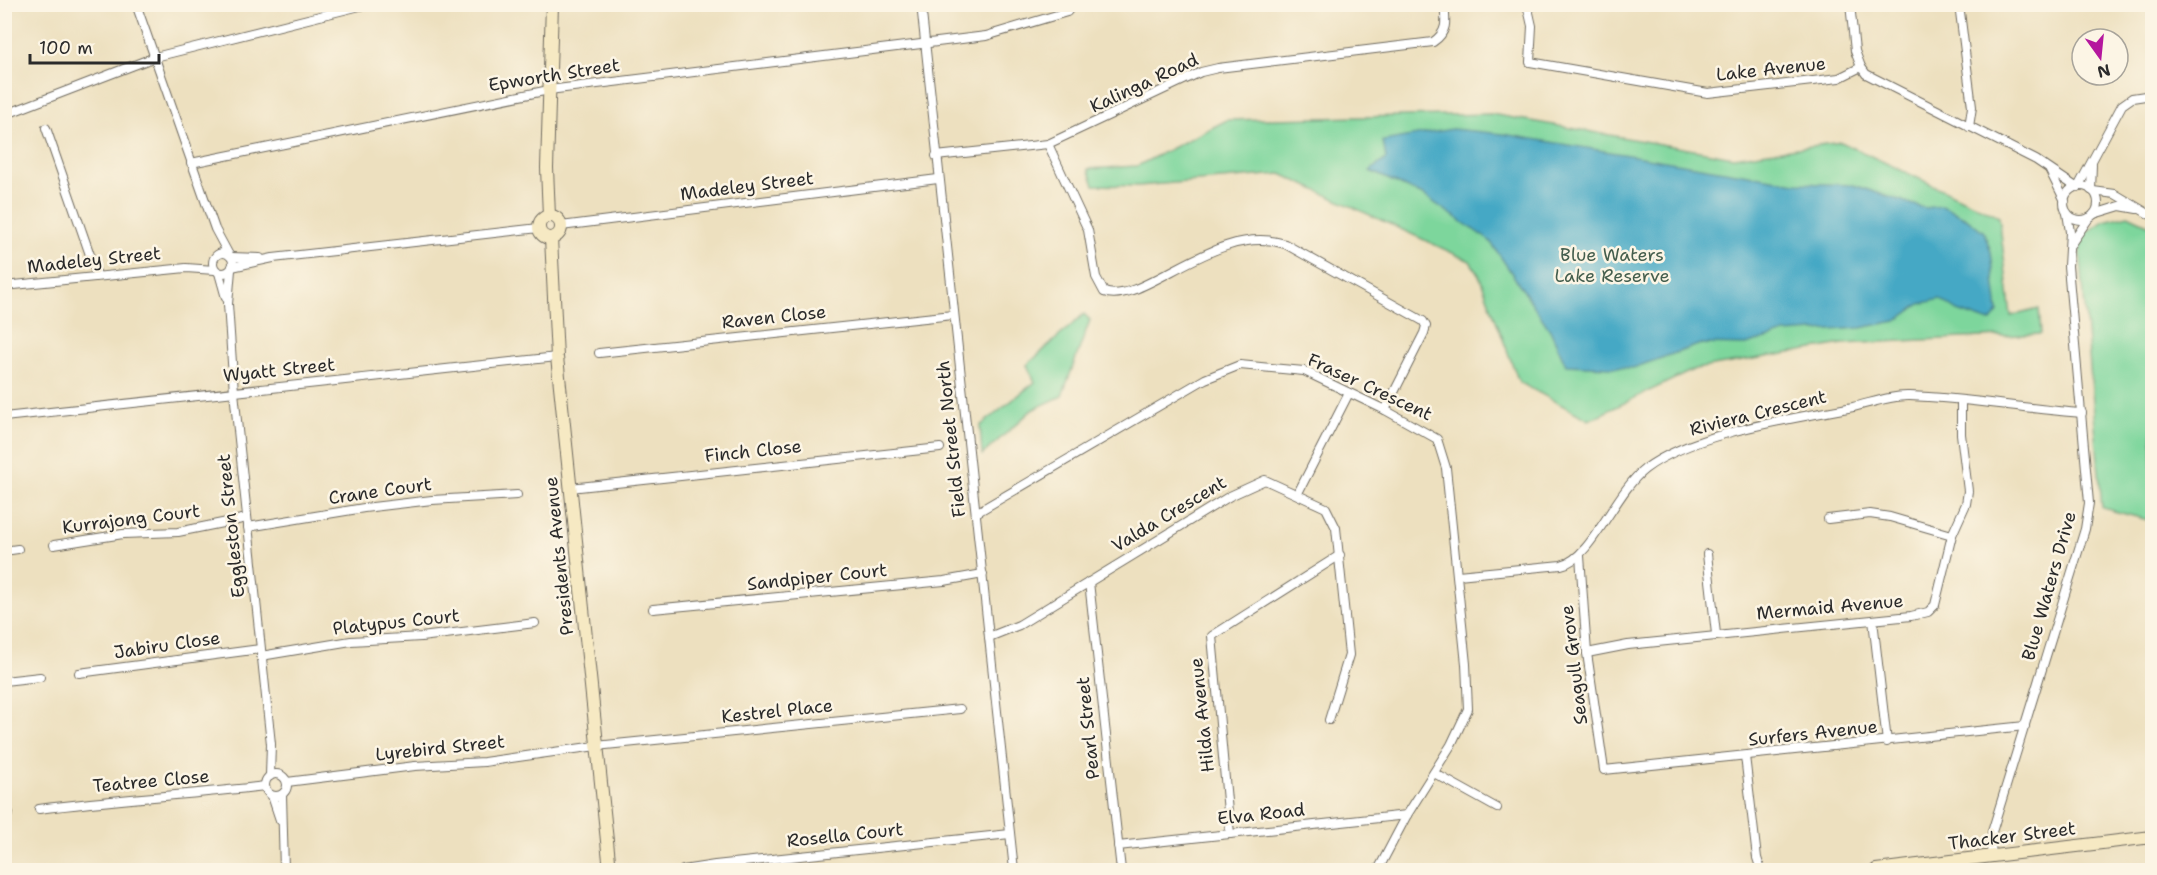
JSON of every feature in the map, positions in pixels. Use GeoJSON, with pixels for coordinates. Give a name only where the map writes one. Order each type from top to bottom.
{"type":"FeatureCollection","features":[{"type":"Feature","properties":{"kind":"street"},"geometry":{"type":"LineString","coordinates":[[136,4],[215,229],[230,256],[273,258]]}},
{"type":"Feature","properties":{"kind":"street"},"geometry":{"type":"LineString","coordinates":[[4,115],[155,57],[368,4]]}},
{"type":"Feature","properties":{"kind":"street"},"geometry":{"type":"LineString","coordinates":[[549,216],[552,4]]}},
{"type":"Feature","properties":{"kind":"street","name":"Field Street North"},"geometry":{"type":"LineString","coordinates":[[921,4],[1014,870]]}},
{"type":"Feature","properties":{"kind":"street","name":"Epworth Street"},"geometry":{"type":"LineString","coordinates":[[191,163],[549,90],[986,36],[1067,12],[1073,4]]}},
{"type":"Feature","properties":{"kind":"street","name":"Kalinga Road"},"geometry":{"type":"LineString","coordinates":[[936,156],[1048,144],[1201,72],[1426,44],[1439,38],[1446,28],[1444,4]]}},
{"type":"Feature","properties":{"kind":"street","name":"Lake Avenue"},"geometry":{"type":"LineString","coordinates":[[1527,4],[1532,26],[1530,62],[1708,93],[1839,78],[1861,67]]}},
{"type":"Feature","properties":{"kind":"street"},"geometry":{"type":"LineString","coordinates":[[1850,4],[1855,51],[1866,74],[2048,168],[2077,187],[2115,194],[2152,216]]}},
{"type":"Feature","properties":{"kind":"street"},"geometry":{"type":"LineString","coordinates":[[1959,4],[1972,107],[1969,127]]}},
{"type":"Feature","properties":{"kind":"street"},"geometry":{"type":"LineString","coordinates":[[2064,201],[2068,193],[2077,187],[2093,161],[2122,105],[2132,98],[2152,95]]}},
{"type":"Feature","properties":{"kind":"street"},"geometry":{"type":"LineString","coordinates":[[46,128],[97,275]]}},
{"type":"Feature","properties":{"kind":"street"},"geometry":{"type":"LineString","coordinates":[[1048,144],[1088,230],[1096,277],[1104,292],[1124,294],[1208,252],[1246,241],[1272,239],[1424,321],[1426,326],[1424,333],[1385,410]]}},
{"type":"Feature","properties":{"kind":"street"},"geometry":{"type":"LineString","coordinates":[[2070,247],[2098,205],[2092,190],[2093,161]]}},
{"type":"Feature","properties":{"kind":"street"},"geometry":{"type":"LineString","coordinates":[[2048,168],[2064,201],[2067,213],[2075,219],[2120,206],[2140,210]]}},
{"type":"Feature","properties":{"kind":"street","name":"Madeley Street"},"geometry":{"type":"LineString","coordinates":[[561,226],[938,179]]}},
{"type":"Feature","properties":{"kind":"street","name":"Blue Waters Drive"},"geometry":{"type":"LineString","coordinates":[[1991,856],[1992,832],[2088,515],[2089,491],[2068,266],[2070,247],[2067,213]]}},
{"type":"Feature","properties":{"kind":"street"},"geometry":{"type":"LineString","coordinates":[[549,216],[557,218],[561,226],[558,234],[551,238],[543,235],[539,228],[542,220],[549,216]]}},
{"type":"Feature","properties":{"kind":"street"},"geometry":{"type":"LineString","coordinates":[[232,268],[273,258],[539,228]]}},
{"type":"Feature","properties":{"kind":"street"},"geometry":{"type":"LineString","coordinates":[[215,229],[216,257]]}},
{"type":"Feature","properties":{"kind":"street","name":"Presidents Avenue"},"geometry":{"type":"LineString","coordinates":[[551,238],[557,357],[610,870]]}},
{"type":"Feature","properties":{"kind":"street","name":"Madeley Street"},"geometry":{"type":"LineString","coordinates":[[186,268],[216,257],[230,256]]}},
{"type":"Feature","properties":{"kind":"street","name":"Eggleston Street"},"geometry":{"type":"LineString","coordinates":[[230,256],[232,268],[228,304],[234,392],[271,744],[270,776]]}},
{"type":"Feature","properties":{"kind":"street","name":"Eggleston Street"},"geometry":{"type":"LineString","coordinates":[[216,257],[217,271],[228,304]]}},
{"type":"Feature","properties":{"kind":"street","name":"Madeley Street"},"geometry":{"type":"LineString","coordinates":[[4,286],[97,275],[186,268],[217,271],[232,268]]}},
{"type":"Feature","properties":{"kind":"street","name":"Raven Close"},"geometry":{"type":"LineString","coordinates":[[599,353],[953,315]]}},
{"type":"Feature","properties":{"kind":"street","name":"Wyatt Street"},"geometry":{"type":"LineString","coordinates":[[4,417],[557,357]]}},
{"type":"Feature","properties":{"kind":"street","name":"Fraser Crescent"},"geometry":{"type":"LineString","coordinates":[[976,513],[1229,368],[1253,366],[1304,371],[1430,433],[1441,447],[1458,576],[1468,681],[1468,709],[1378,870]]}},
{"type":"Feature","properties":{"kind":"street"},"geometry":{"type":"LineString","coordinates":[[1298,493],[1348,393]]}},
{"type":"Feature","properties":{"kind":"street","name":"Riviera Crescent"},"geometry":{"type":"LineString","coordinates":[[1580,556],[1628,484],[1646,468],[1678,450],[1767,424],[1907,396],[2082,413]]}},
{"type":"Feature","properties":{"kind":"street","name":"Mermaid Avenue"},"geometry":{"type":"LineString","coordinates":[[1587,654],[1628,645],[1716,634],[1873,620],[1928,612],[1935,604],[1952,535],[1966,504],[1968,491],[1961,434],[1961,400]]}},
{"type":"Feature","properties":{"kind":"street","name":"Finch Close"},"geometry":{"type":"LineString","coordinates":[[570,488],[940,448]]}},
{"type":"Feature","properties":{"kind":"street","name":"Valda Crescent"},"geometry":{"type":"LineString","coordinates":[[989,637],[1010,631],[1253,483],[1265,480],[1298,493],[1326,508],[1331,513],[1336,528],[1349,655],[1329,720]]}},
{"type":"Feature","properties":{"kind":"street","name":"Crane Court"},"geometry":{"type":"LineString","coordinates":[[247,522],[398,504],[517,495]]}},
{"type":"Feature","properties":{"kind":"street"},"geometry":{"type":"LineString","coordinates":[[1828,519],[1880,515],[1952,535]]}},
{"type":"Feature","properties":{"kind":"street","name":"Kurrajong Court"},"geometry":{"type":"LineString","coordinates":[[54,545],[123,534],[178,532],[247,522]]}},
{"type":"Feature","properties":{"kind":"street"},"geometry":{"type":"LineString","coordinates":[[4,551],[18,549]]}},
{"type":"Feature","properties":{"kind":"street"},"geometry":{"type":"LineString","coordinates":[[1707,554],[1716,634]]}},
{"type":"Feature","properties":{"kind":"street","name":"Hilda Avenue"},"geometry":{"type":"LineString","coordinates":[[1230,834],[1212,636],[1340,555]]}},
{"type":"Feature","properties":{"kind":"street"},"geometry":{"type":"LineString","coordinates":[[1458,576],[1561,565],[1580,556]]}},
{"type":"Feature","properties":{"kind":"street","name":"Seagull Grove"},"geometry":{"type":"LineString","coordinates":[[1580,556],[1587,654],[1604,770]]}},
{"type":"Feature","properties":{"kind":"street","name":"Sandpiper Court"},"geometry":{"type":"LineString","coordinates":[[653,609],[944,581],[983,574]]}},
{"type":"Feature","properties":{"kind":"street","name":"Pearl Street"},"geometry":{"type":"LineString","coordinates":[[1089,582],[1121,870]]}},
{"type":"Feature","properties":{"kind":"street"},"geometry":{"type":"LineString","coordinates":[[1873,620],[1887,742]]}},
{"type":"Feature","properties":{"kind":"street","name":"Platypus Court"},"geometry":{"type":"LineString","coordinates":[[260,653],[351,641],[421,637],[535,623]]}},
{"type":"Feature","properties":{"kind":"street","name":"Jabiru Close"},"geometry":{"type":"LineString","coordinates":[[79,673],[260,653]]}},
{"type":"Feature","properties":{"kind":"street"},"geometry":{"type":"LineString","coordinates":[[4,681],[40,677]]}},
{"type":"Feature","properties":{"kind":"street","name":"Kestrel Place"},"geometry":{"type":"LineString","coordinates":[[596,746],[960,709]]}},
{"type":"Feature","properties":{"kind":"street","name":"Surfers Avenue"},"geometry":{"type":"LineString","coordinates":[[1604,770],[2025,726]]}},
{"type":"Feature","properties":{"kind":"street","name":"Eggleston Street"},"geometry":{"type":"LineString","coordinates":[[271,744],[280,775]]}},
{"type":"Feature","properties":{"kind":"street","name":"Lyrebird Street"},"geometry":{"type":"LineString","coordinates":[[287,782],[415,766],[484,762],[596,746]]}},
{"type":"Feature","properties":{"kind":"street"},"geometry":{"type":"LineString","coordinates":[[1745,756],[1757,858],[1761,870]]}},
{"type":"Feature","properties":{"kind":"street"},"geometry":{"type":"LineString","coordinates":[[1434,773],[1497,808]]}},
{"type":"Feature","properties":{"kind":"street"},"geometry":{"type":"LineString","coordinates":[[281,826],[272,796],[265,786],[270,776],[280,775],[287,782],[282,795],[281,826],[284,870]]}},
{"type":"Feature","properties":{"kind":"street","name":"Teatree Close"},"geometry":{"type":"LineString","coordinates":[[39,809],[118,798],[190,795],[265,786]]}},
{"type":"Feature","properties":{"kind":"street"},"geometry":{"type":"LineString","coordinates":[[272,796],[282,795]]}},
{"type":"Feature","properties":{"kind":"street","name":"Elva Road"},"geometry":{"type":"LineString","coordinates":[[1118,846],[1407,815]]}},
{"type":"Feature","properties":{"kind":"street","name":"Rosella Court"},"geometry":{"type":"LineString","coordinates":[[683,870],[1010,834]]}},
{"type":"Feature","properties":{"kind":"street","name":"Thacker Street"},"geometry":{"type":"LineString","coordinates":[[1876,870],[2152,837]]}},
{"type":"Feature","properties":{"kind":"street"},"geometry":{"type":"LineString","coordinates":[[1755,870],[1757,858]]}},
{"type":"Feature","properties":{"kind":"green space","name":"Blue Waters Lake Reserve"},"geometry":{"type":"Polygon","coordinates":[[[1491,114],[1733,157],[1841,142],[1999,216],[2011,316],[2039,309],[2041,334],[1843,344],[1695,369],[1589,420],[1519,382],[1479,275],[1470,261],[1281,174],[1138,186],[1094,185],[1088,169],[1137,166],[1227,120],[1491,114]]]}},
{"type":"Feature","properties":{"kind":"green space"},"geometry":{"type":"Polygon","coordinates":[[[2128,215],[2152,226],[2152,521],[2102,508],[2079,238],[2104,221],[2128,215]]]}},
{"type":"Feature","properties":{"kind":"green space"},"geometry":{"type":"Polygon","coordinates":[[[1084,314],[1090,320],[1062,396],[1032,410],[982,455],[980,426],[1035,382],[1027,365],[1084,314]]]}},
{"type":"Feature","properties":{"kind":"water","name":"Blue Waters Lake Reserve"},"geometry":{"type":"Polygon","coordinates":[[[1452,129],[1503,134],[1796,183],[1853,185],[1924,208],[1942,206],[1966,218],[1984,232],[1991,252],[1998,312],[1990,322],[1958,311],[1940,299],[1920,304],[1896,321],[1860,328],[1785,333],[1746,345],[1701,344],[1633,368],[1566,365],[1550,330],[1490,241],[1423,195],[1370,171],[1386,159],[1383,141],[1452,129]]]}}]}
